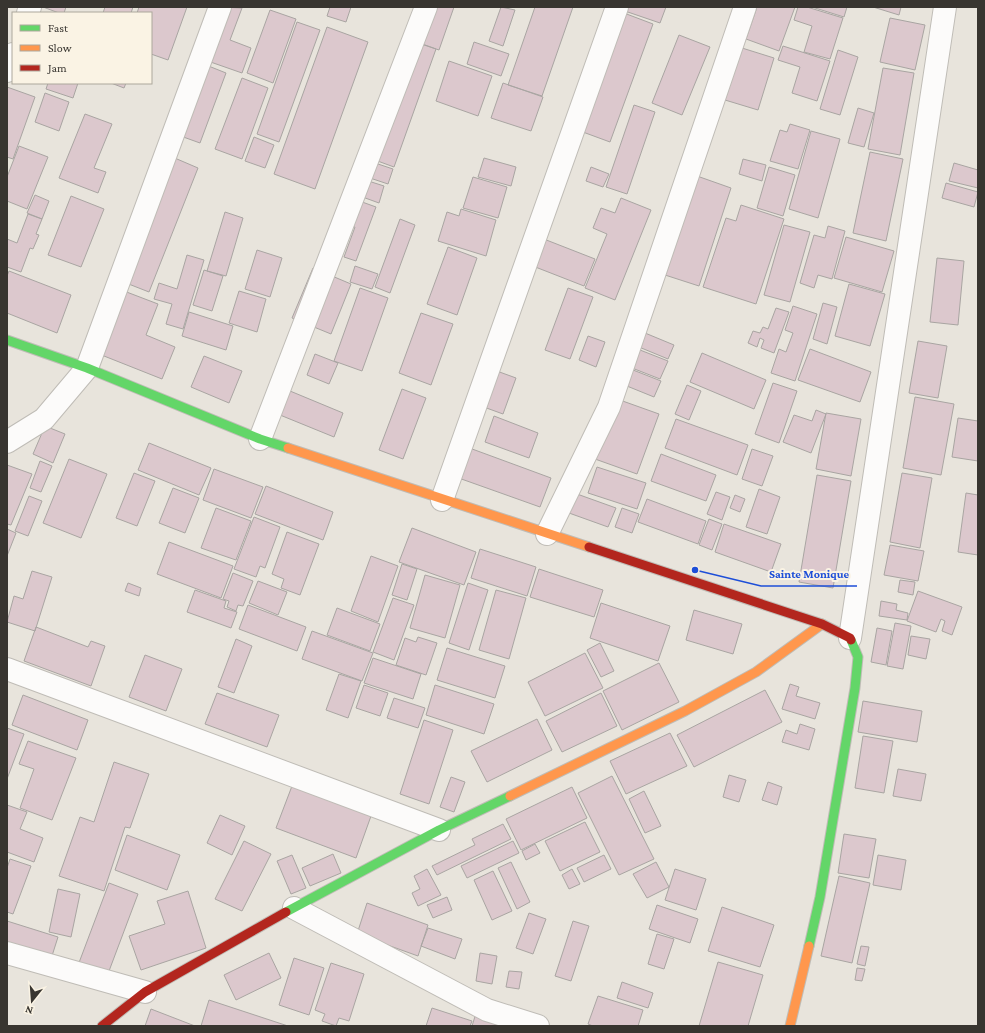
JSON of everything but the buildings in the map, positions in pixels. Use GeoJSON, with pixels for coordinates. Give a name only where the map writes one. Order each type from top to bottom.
{"type":"FeatureCollection","features":[{"type":"Feature","properties":{"kind":"street"},"geometry":{"type":"LineString","coordinates":[[7,442],[44,419],[87,368],[220,7]]}},
{"type":"Feature","properties":{"kind":"street"},"geometry":{"type":"LineString","coordinates":[[260,439],[426,7]]}},
{"type":"Feature","properties":{"kind":"street"},"geometry":{"type":"LineString","coordinates":[[442,500],[617,7]]}},
{"type":"Feature","properties":{"kind":"street"},"geometry":{"type":"LineString","coordinates":[[547,534],[609,407],[745,7]]}},
{"type":"Feature","properties":{"kind":"street"},"geometry":{"type":"LineString","coordinates":[[790,1026],[820,897],[855,688],[858,657],[850,638],[945,7]]}},
{"type":"Feature","properties":{"kind":"street"},"geometry":{"type":"LineString","coordinates":[[7,71],[12,57]]}},
{"type":"Feature","properties":{"kind":"street"},"geometry":{"type":"LineString","coordinates":[[7,340],[87,368],[260,439],[822,624],[850,638]]}},
{"type":"Feature","properties":{"kind":"street"},"geometry":{"type":"LineString","coordinates":[[102,1026],[145,992],[294,908],[439,830],[685,710],[756,672],[822,624]]}},
{"type":"Feature","properties":{"kind":"street"},"geometry":{"type":"LineString","coordinates":[[7,669],[439,830]]}},
{"type":"Feature","properties":{"kind":"street"},"geometry":{"type":"LineString","coordinates":[[294,908],[487,1010],[538,1026]]}},
{"type":"Feature","properties":{"kind":"street"},"geometry":{"type":"LineString","coordinates":[[7,953],[145,992]]}},
{"type":"Feature","properties":{"kind":"traffic: fast"},"geometry":{"type":"LineString","coordinates":[[7,340],[87,368],[260,439],[288,448]]}},
{"type":"Feature","properties":{"kind":"traffic: fast"},"geometry":{"type":"LineString","coordinates":[[809,946],[820,897],[855,688],[858,657],[851,640]]}},
{"type":"Feature","properties":{"kind":"traffic: fast"},"geometry":{"type":"LineString","coordinates":[[286,912],[439,830],[510,796]]}},
{"type":"Feature","properties":{"kind":"traffic: slow"},"geometry":{"type":"LineString","coordinates":[[288,448],[589,547]]}},
{"type":"Feature","properties":{"kind":"traffic: slow"},"geometry":{"type":"LineString","coordinates":[[510,796],[685,711],[756,672],[822,624]]}},
{"type":"Feature","properties":{"kind":"traffic: slow"},"geometry":{"type":"LineString","coordinates":[[790,1026],[809,946]]}},
{"type":"Feature","properties":{"kind":"traffic: jam"},"geometry":{"type":"LineString","coordinates":[[589,547],[822,624],[850,638],[851,640]]}},
{"type":"Feature","properties":{"kind":"traffic: jam"},"geometry":{"type":"LineString","coordinates":[[102,1026],[145,992],[286,912]]}},
{"type":"Feature","properties":{"kind":"place","name":"Sainte Monique"},"geometry":{"type":"Point","coordinates":[695,570]}}]}
